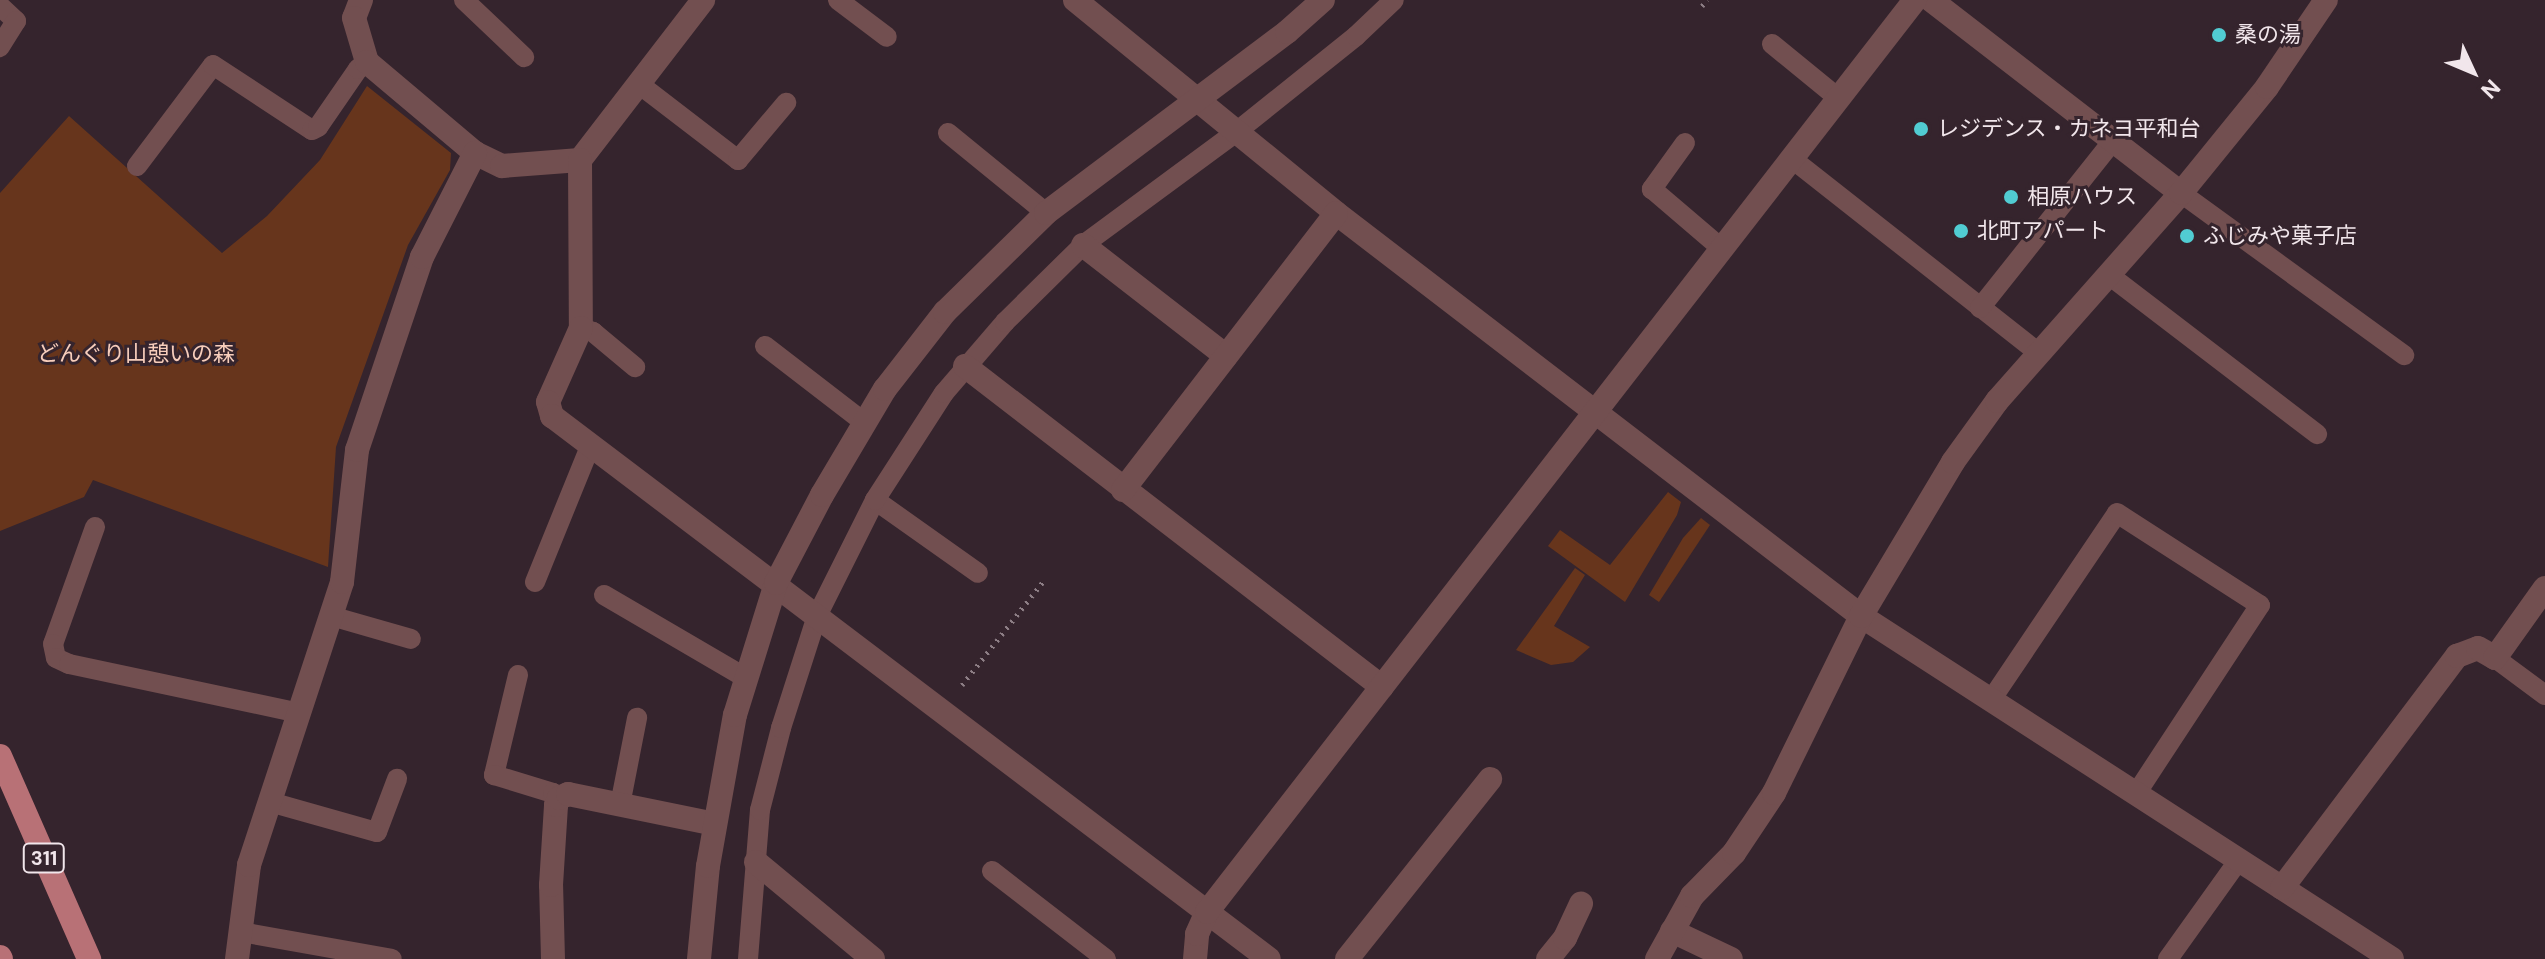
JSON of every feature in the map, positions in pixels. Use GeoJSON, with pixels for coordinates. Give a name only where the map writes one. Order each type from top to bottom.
{"type":"FeatureCollection","features":[{"type":"Feature","properties":{"kind":"main road","name":"311"},"geometry":{"type":"LineString","coordinates":[[0,756],[89,959]]}},
{"type":"Feature","properties":{"kind":"street"},"geometry":{"type":"LineString","coordinates":[[361,0],[354,18],[367,62],[475,153],[502,166],[580,160]]}},
{"type":"Feature","properties":{"kind":"street"},"geometry":{"type":"LineString","coordinates":[[703,0],[580,160],[581,328],[548,402],[552,416],[1269,959]]}},
{"type":"Feature","properties":{"kind":"street"},"geometry":{"type":"LineString","coordinates":[[1075,0],[1336,213],[1861,616],[2392,959]]}},
{"type":"Feature","properties":{"kind":"street"},"geometry":{"type":"LineString","coordinates":[[699,959],[715,824],[735,715],[776,583],[885,389],[945,312],[1046,213],[1287,32],[1323,0]]}},
{"type":"Feature","properties":{"kind":"street"},"geometry":{"type":"LineString","coordinates":[[1195,959],[1197,934],[1207,912],[1915,0]]}},
{"type":"Feature","properties":{"kind":"street"},"geometry":{"type":"LineString","coordinates":[[1931,0],[2181,193]]}},
{"type":"Feature","properties":{"kind":"street"},"geometry":{"type":"LineString","coordinates":[[1657,959],[1692,896],[1734,853],[1774,793],[1861,616],[1953,462],[1997,401],[2181,193],[2267,87],[2326,0]]}},
{"type":"Feature","properties":{"kind":"street"},"geometry":{"type":"LineString","coordinates":[[237,959],[249,865],[342,582],[357,450],[422,257],[475,153]]}},
{"type":"Feature","properties":{"kind":"street"},"geometry":{"type":"LineString","coordinates":[[1123,490],[1336,213]]}},
{"type":"Feature","properties":{"kind":"street"},"geometry":{"type":"LineString","coordinates":[[1083,245],[1226,356]]}},
{"type":"Feature","properties":{"kind":"street"},"geometry":{"type":"LineString","coordinates":[[965,366],[1382,687]]}},
{"type":"Feature","properties":{"kind":"street"},"geometry":{"type":"LineString","coordinates":[[2282,888],[2457,656],[2478,648],[2495,658],[2545,588]]}},
{"type":"Feature","properties":{"kind":"street"},"geometry":{"type":"LineString","coordinates":[[1347,959],[1490,779]]}},
{"type":"Feature","properties":{"kind":"street"},"geometry":{"type":"LineString","coordinates":[[553,959],[551,885],[559,798],[568,794],[715,824]]}},
{"type":"Feature","properties":{"kind":"street"},"geometry":{"type":"LineString","coordinates":[[756,862],[873,959]]}},
{"type":"Feature","properties":{"kind":"street"},"geometry":{"type":"LineString","coordinates":[[1548,959],[1565,938],[1581,904]]}},
{"type":"Feature","properties":{"kind":"street"},"geometry":{"type":"LineString","coordinates":[[1672,931],[1731,959]]}},
{"type":"Feature","properties":{"kind":"lane"},"geometry":{"type":"LineString","coordinates":[[464,0],[524,57]]}},
{"type":"Feature","properties":{"kind":"lane"},"geometry":{"type":"LineString","coordinates":[[838,0],[887,37]]}},
{"type":"Feature","properties":{"kind":"lane"},"geometry":{"type":"LineString","coordinates":[[748,959],[760,810],[781,728],[817,616],[875,500],[965,366],[1083,245],[1235,133],[1356,36],[1394,0]]}},
{"type":"Feature","properties":{"kind":"lane"},"geometry":{"type":"LineString","coordinates":[[0,6],[16,21],[0,47]]}},
{"type":"Feature","properties":{"kind":"lane"},"geometry":{"type":"LineString","coordinates":[[1772,44],[1838,98]]}},
{"type":"Feature","properties":{"kind":"lane"},"geometry":{"type":"LineString","coordinates":[[137,166],[213,65],[312,130],[318,127],[367,62]]}},
{"type":"Feature","properties":{"kind":"lane"},"geometry":{"type":"LineString","coordinates":[[639,84],[738,160],[786,103]]}},
{"type":"Feature","properties":{"kind":"lane"},"geometry":{"type":"LineString","coordinates":[[948,133],[1046,213]]}},
{"type":"Feature","properties":{"kind":"lane"},"geometry":{"type":"LineString","coordinates":[[1980,308],[2113,141]]}},
{"type":"Feature","properties":{"kind":"lane"},"geometry":{"type":"LineString","coordinates":[[1685,143],[1652,189],[1721,248]]}},
{"type":"Feature","properties":{"kind":"lane"},"geometry":{"type":"LineString","coordinates":[[1791,158],[2040,354]]}},
{"type":"Feature","properties":{"kind":"lane"},"geometry":{"type":"LineString","coordinates":[[2181,193],[2404,355]]}},
{"type":"Feature","properties":{"kind":"lane"},"geometry":{"type":"LineString","coordinates":[[2109,275],[2317,434]]}},
{"type":"Feature","properties":{"kind":"lane"},"geometry":{"type":"LineString","coordinates":[[581,328],[593,332],[635,367]]}},
{"type":"Feature","properties":{"kind":"lane"},"geometry":{"type":"LineString","coordinates":[[765,346],[865,423]]}},
{"type":"Feature","properties":{"kind":"lane"},"geometry":{"type":"LineString","coordinates":[[535,582],[591,444]]}},
{"type":"Feature","properties":{"kind":"lane"},"geometry":{"type":"LineString","coordinates":[[875,500],[978,573]]}},
{"type":"Feature","properties":{"kind":"lane"},"geometry":{"type":"LineString","coordinates":[[1991,700],[2117,513],[2260,605],[2136,794]]}},
{"type":"Feature","properties":{"kind":"lane"},"geometry":{"type":"LineString","coordinates":[[95,527],[53,644],[56,658],[69,664],[299,713]]}},
{"type":"Feature","properties":{"kind":"lane"},"geometry":{"type":"LineString","coordinates":[[604,595],[746,678]]}},
{"type":"Feature","properties":{"kind":"lane"},"geometry":{"type":"LineString","coordinates":[[331,616],[411,639]]}},
{"type":"Feature","properties":{"kind":"lane"},"geometry":{"type":"LineString","coordinates":[[2495,658],[2545,695]]}},
{"type":"Feature","properties":{"kind":"lane"},"geometry":{"type":"LineString","coordinates":[[518,675],[494,775],[553,793],[559,798]]}},
{"type":"Feature","properties":{"kind":"lane"},"geometry":{"type":"LineString","coordinates":[[620,805],[637,718]]}},
{"type":"Feature","properties":{"kind":"lane"},"geometry":{"type":"LineString","coordinates":[[270,802],[377,832],[397,779]]}},
{"type":"Feature","properties":{"kind":"lane"},"geometry":{"type":"LineString","coordinates":[[2168,959],[2239,860]]}},
{"type":"Feature","properties":{"kind":"lane"},"geometry":{"type":"LineString","coordinates":[[992,871],[1106,959]]}},
{"type":"Feature","properties":{"kind":"lane"},"geometry":{"type":"LineString","coordinates":[[241,932],[366,957],[392,959]]}},
{"type":"Feature","properties":{"kind":"path"},"geometry":{"type":"LineString","coordinates":[[942,711],[1045,579]]}},
{"type":"Feature","properties":{"kind":"green space","name":"どんぐり山憩いの森"},"geometry":{"type":"Polygon","coordinates":[[[367,86],[451,153],[450,170],[408,245],[336,447],[328,567],[93,480],[84,497],[0,531],[0,193],[69,116],[222,253],[267,216],[320,160],[367,86]]]}},
{"type":"Feature","properties":{"kind":"green space"},"geometry":{"type":"Polygon","coordinates":[[[1668,492],[1681,502],[1677,515],[1625,602],[1548,546],[1560,530],[1610,565],[1668,492]]]}},
{"type":"Feature","properties":{"kind":"green space"},"geometry":{"type":"Polygon","coordinates":[[[1701,518],[1710,525],[1659,602],[1649,595],[1683,538],[1701,518]]]}},
{"type":"Feature","properties":{"kind":"green space"},"geometry":{"type":"Polygon","coordinates":[[[1575,568],[1585,575],[1554,626],[1590,647],[1573,662],[1551,665],[1516,650],[1575,568]]]}},
{"type":"Feature","properties":{"kind":"place","name":"桑の湯"},"geometry":{"type":"Point","coordinates":[2219,35]}},
{"type":"Feature","properties":{"kind":"place","name":"レジデンス・カネヨ平和台"},"geometry":{"type":"Point","coordinates":[1921,129]}},
{"type":"Feature","properties":{"kind":"place","name":"相原ハウス"},"geometry":{"type":"Point","coordinates":[2011,197]}},
{"type":"Feature","properties":{"kind":"place","name":"北町アパート"},"geometry":{"type":"Point","coordinates":[1961,231]}},
{"type":"Feature","properties":{"kind":"place","name":"ふじみや菓子店"},"geometry":{"type":"Point","coordinates":[2187,236]}}]}
